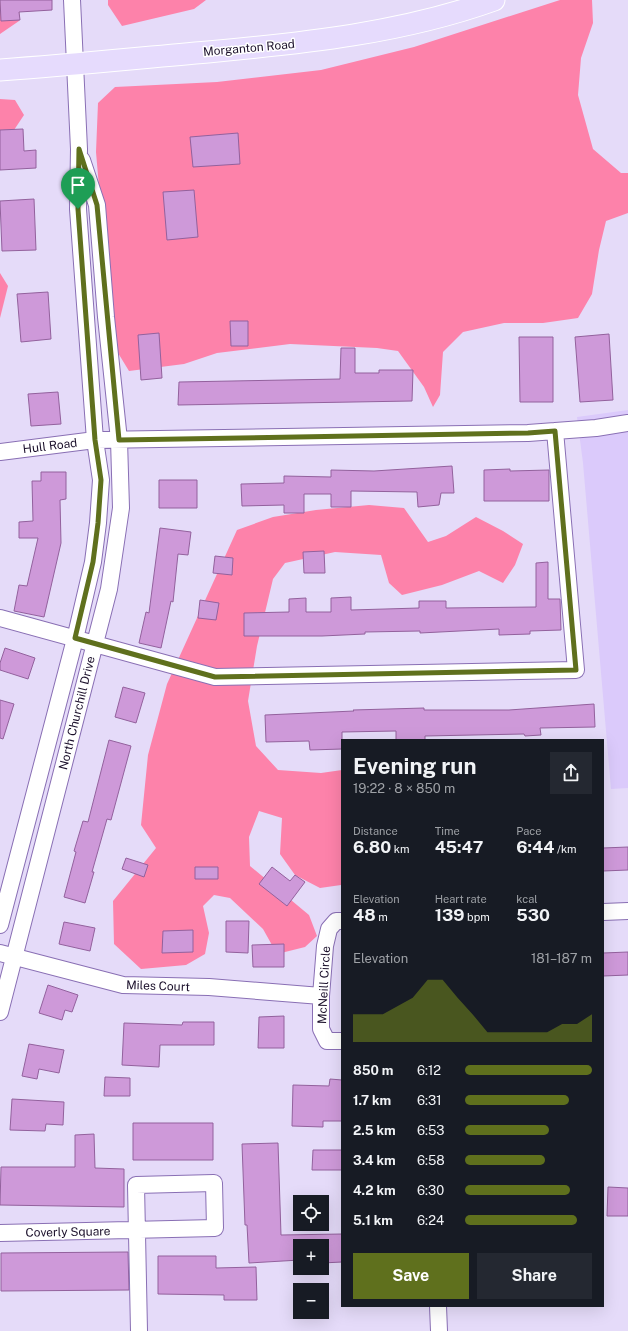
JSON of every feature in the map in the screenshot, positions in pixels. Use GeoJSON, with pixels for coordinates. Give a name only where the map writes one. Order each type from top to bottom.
{"type":"FeatureCollection","features":[{"type":"Feature","properties":{"kind":"main road","name":"Morganton Road"},"geometry":{"type":"LineString","coordinates":[[0,70],[302,44],[375,32],[420,22],[494,0]]}},
{"type":"Feature","properties":{"kind":"street","name":"North Churchill Drive"},"geometry":{"type":"LineString","coordinates":[[0,925],[75,638],[93,562],[98,523],[101,480],[95,440],[78,209],[79,149],[72,0]]}},
{"type":"Feature","properties":{"kind":"street","name":"North Churchill Drive"},"geometry":{"type":"LineString","coordinates":[[0,1012],[7,955],[109,589],[121,508],[119,440],[97,205],[79,149]]}},
{"type":"Feature","properties":{"kind":"street","name":"Hull Road"},"geometry":{"type":"LineString","coordinates":[[0,452],[95,440],[528,433],[596,428],[628,423]]}},
{"type":"Feature","properties":{"kind":"street"},"geometry":{"type":"LineString","coordinates":[[0,618],[215,677],[576,670],[555,431]]}},
{"type":"Feature","properties":{"kind":"street"},"geometry":{"type":"LineString","coordinates":[[604,912],[628,911]]}},
{"type":"Feature","properties":{"kind":"street","name":"McNeill Circle"},"geometry":{"type":"LineString","coordinates":[[341,921],[336,921],[329,929],[325,946],[320,996],[321,1029],[327,1040],[341,1041]]}},
{"type":"Feature","properties":{"kind":"street","name":"Miles Court"},"geometry":{"type":"LineString","coordinates":[[7,955],[123,986],[209,987],[320,996]]}},
{"type":"Feature","properties":{"kind":"street","name":"Coverly Square"},"geometry":{"type":"LineString","coordinates":[[0,1233],[136,1230],[214,1228],[214,1184],[136,1185],[136,1230],[138,1331]]}},
{"type":"Feature","properties":{"kind":"street"},"geometry":{"type":"LineString","coordinates":[[438,1307],[438,1331]]}},
{"type":"Feature","properties":{"kind":"shaded area"},"geometry":{"type":"Polygon","coordinates":[[[0,0],[20,0],[19,21],[0,34],[0,0]]]}},
{"type":"Feature","properties":{"kind":"shaded area"},"geometry":{"type":"Polygon","coordinates":[[[108,0],[206,0],[194,9],[122,26],[108,5],[108,0]]]}},
{"type":"Feature","properties":{"kind":"shaded area"},"geometry":{"type":"Polygon","coordinates":[[[560,0],[592,0],[593,23],[581,58],[578,95],[593,149],[621,173],[628,173],[628,213],[606,221],[599,250],[592,294],[578,318],[543,323],[504,323],[463,332],[443,352],[440,395],[433,407],[424,387],[398,351],[377,348],[290,344],[217,353],[184,364],[129,371],[115,348],[110,316],[96,152],[98,103],[115,87],[217,82],[321,70],[414,47],[560,0]]]}},
{"type":"Feature","properties":{"kind":"shaded area"},"geometry":{"type":"Polygon","coordinates":[[[0,99],[15,100],[24,115],[4,145],[0,154],[0,99]]]}},
{"type":"Feature","properties":{"kind":"shaded area"},"geometry":{"type":"Polygon","coordinates":[[[0,273],[8,286],[0,318],[0,273]]]}},
{"type":"Feature","properties":{"kind":"shaded area"},"geometry":{"type":"Polygon","coordinates":[[[628,410],[628,788],[611,789],[583,463],[577,417],[628,410]]]}},
{"type":"Feature","properties":{"kind":"shaded area"},"geometry":{"type":"Polygon","coordinates":[[[369,505],[404,508],[428,542],[446,536],[476,517],[503,531],[523,544],[515,565],[503,583],[479,571],[442,585],[402,595],[389,583],[381,555],[335,552],[285,563],[273,579],[257,646],[248,701],[256,746],[278,770],[321,773],[341,770],[341,885],[320,888],[295,875],[280,854],[282,818],[259,811],[249,837],[250,866],[309,915],[317,936],[305,947],[277,954],[263,929],[230,898],[214,895],[203,906],[209,933],[205,954],[186,965],[141,969],[114,944],[113,901],[156,848],[141,825],[148,755],[167,684],[237,530],[273,517],[316,510],[369,505]]]}},
{"type":"Feature","properties":{"kind":"building"},"geometry":{"type":"Polygon","coordinates":[[[0,0],[52,0],[52,10],[19,12],[20,20],[1,21],[0,0]]]}},
{"type":"Feature","properties":{"kind":"building"},"geometry":{"type":"Polygon","coordinates":[[[23,129],[24,151],[36,150],[36,168],[0,170],[0,130],[23,129]]]}},
{"type":"Feature","properties":{"kind":"building"},"geometry":{"type":"Polygon","coordinates":[[[238,133],[240,164],[193,167],[190,137],[238,133]]]}},
{"type":"Feature","properties":{"kind":"building"},"geometry":{"type":"Polygon","coordinates":[[[194,190],[198,237],[167,240],[163,192],[194,190]]]}},
{"type":"Feature","properties":{"kind":"building"},"geometry":{"type":"Polygon","coordinates":[[[34,199],[36,250],[2,251],[0,201],[34,199]]]}},
{"type":"Feature","properties":{"kind":"building"},"geometry":{"type":"Polygon","coordinates":[[[48,292],[51,339],[21,342],[17,294],[48,292]]]}},
{"type":"Feature","properties":{"kind":"building"},"geometry":{"type":"Polygon","coordinates":[[[230,321],[248,321],[248,346],[231,346],[230,321]]]}},
{"type":"Feature","properties":{"kind":"building"},"geometry":{"type":"Polygon","coordinates":[[[159,333],[162,378],[141,380],[138,335],[159,333]]]}},
{"type":"Feature","properties":{"kind":"building"},"geometry":{"type":"Polygon","coordinates":[[[609,334],[613,400],[580,402],[575,337],[609,334]]]}},
{"type":"Feature","properties":{"kind":"building"},"geometry":{"type":"Polygon","coordinates":[[[519,337],[553,337],[553,402],[520,402],[519,337]]]}},
{"type":"Feature","properties":{"kind":"building"},"geometry":{"type":"Polygon","coordinates":[[[341,348],[355,348],[355,373],[379,373],[379,370],[413,370],[412,401],[178,405],[179,382],[340,379],[341,348]]]}},
{"type":"Feature","properties":{"kind":"building"},"geometry":{"type":"Polygon","coordinates":[[[58,392],[61,424],[31,426],[28,394],[58,392]]]}},
{"type":"Feature","properties":{"kind":"building"},"geometry":{"type":"Polygon","coordinates":[[[452,466],[454,493],[441,493],[439,505],[418,507],[417,492],[351,491],[351,507],[331,507],[331,494],[304,494],[304,513],[284,513],[284,505],[242,506],[241,484],[284,483],[284,476],[331,477],[331,470],[374,471],[452,466]]]}},
{"type":"Feature","properties":{"kind":"building"},"geometry":{"type":"Polygon","coordinates":[[[510,469],[510,471],[549,470],[549,501],[484,501],[484,470],[510,469]]]}},
{"type":"Feature","properties":{"kind":"building"},"geometry":{"type":"Polygon","coordinates":[[[41,472],[66,472],[66,499],[60,500],[61,543],[44,617],[14,611],[19,585],[27,586],[38,538],[19,538],[19,522],[33,521],[32,481],[41,481],[41,472]]]}},
{"type":"Feature","properties":{"kind":"building"},"geometry":{"type":"Polygon","coordinates":[[[159,480],[197,480],[197,508],[159,508],[159,480]]]}},
{"type":"Feature","properties":{"kind":"building"},"geometry":{"type":"Polygon","coordinates":[[[160,528],[191,532],[188,555],[178,554],[173,602],[171,601],[161,648],[139,643],[146,612],[149,613],[160,528]]]}},
{"type":"Feature","properties":{"kind":"building"},"geometry":{"type":"Polygon","coordinates":[[[324,551],[325,573],[304,573],[303,552],[324,551]]]}},
{"type":"Feature","properties":{"kind":"building"},"geometry":{"type":"Polygon","coordinates":[[[215,556],[233,558],[232,575],[213,573],[215,556]]]}},
{"type":"Feature","properties":{"kind":"building"},"geometry":{"type":"Polygon","coordinates":[[[548,562],[548,599],[560,599],[561,630],[530,631],[530,634],[499,635],[499,629],[420,633],[420,631],[365,632],[365,634],[322,636],[244,636],[244,613],[289,612],[289,599],[306,598],[306,612],[331,612],[331,598],[351,597],[351,610],[419,608],[419,601],[446,601],[446,608],[536,607],[536,563],[548,562]]]}},
{"type":"Feature","properties":{"kind":"building"},"geometry":{"type":"Polygon","coordinates":[[[200,600],[219,603],[216,620],[198,618],[200,600]]]}},
{"type":"Feature","properties":{"kind":"building"},"geometry":{"type":"Polygon","coordinates":[[[5,648],[35,658],[28,679],[0,670],[0,663],[5,648]]]}},
{"type":"Feature","properties":{"kind":"building"},"geometry":{"type":"Polygon","coordinates":[[[123,687],[145,693],[136,723],[115,717],[123,687]]]}},
{"type":"Feature","properties":{"kind":"building"},"geometry":{"type":"Polygon","coordinates":[[[0,700],[14,704],[3,739],[0,738],[0,700]]]}},
{"type":"Feature","properties":{"kind":"building"},"geometry":{"type":"Polygon","coordinates":[[[594,704],[595,727],[540,728],[541,735],[425,736],[425,739],[396,739],[396,731],[342,732],[341,749],[310,750],[309,741],[266,742],[265,715],[424,708],[424,710],[509,710],[594,704]]]}},
{"type":"Feature","properties":{"kind":"building"},"geometry":{"type":"Polygon","coordinates":[[[109,740],[131,746],[111,820],[107,819],[85,903],[64,897],[76,852],[74,851],[83,821],[88,822],[109,740]]]}},
{"type":"Feature","properties":{"kind":"building"},"geometry":{"type":"Polygon","coordinates":[[[628,847],[628,870],[604,871],[604,848],[628,847]]]}},
{"type":"Feature","properties":{"kind":"building"},"geometry":{"type":"Polygon","coordinates":[[[126,858],[148,865],[144,877],[122,869],[126,858]]]}},
{"type":"Feature","properties":{"kind":"building"},"geometry":{"type":"Polygon","coordinates":[[[195,867],[218,867],[218,879],[195,879],[195,867]]]}},
{"type":"Feature","properties":{"kind":"building"},"geometry":{"type":"Polygon","coordinates":[[[272,867],[290,881],[295,875],[305,882],[287,906],[259,884],[272,867]]]}},
{"type":"Feature","properties":{"kind":"building"},"geometry":{"type":"Polygon","coordinates":[[[226,921],[249,921],[248,953],[226,952],[226,921]]]}},
{"type":"Feature","properties":{"kind":"building"},"geometry":{"type":"Polygon","coordinates":[[[64,922],[95,928],[90,951],[59,944],[64,922]]]}},
{"type":"Feature","properties":{"kind":"building"},"geometry":{"type":"Polygon","coordinates":[[[193,930],[193,952],[162,953],[163,931],[193,930]]]}},
{"type":"Feature","properties":{"kind":"building"},"geometry":{"type":"Polygon","coordinates":[[[284,944],[284,967],[253,967],[252,945],[284,944]]]}},
{"type":"Feature","properties":{"kind":"building"},"geometry":{"type":"Polygon","coordinates":[[[628,952],[628,975],[604,976],[604,953],[628,952]]]}},
{"type":"Feature","properties":{"kind":"building"},"geometry":{"type":"Polygon","coordinates":[[[48,985],[78,995],[72,1012],[65,1010],[62,1020],[39,1013],[48,985]]]}},
{"type":"Feature","properties":{"kind":"building"},"geometry":{"type":"Polygon","coordinates":[[[284,1016],[284,1048],[258,1048],[259,1017],[284,1016]]]}},
{"type":"Feature","properties":{"kind":"building"},"geometry":{"type":"Polygon","coordinates":[[[183,1022],[214,1022],[214,1045],[160,1045],[159,1067],[122,1065],[124,1023],[182,1025],[183,1022]]]}},
{"type":"Feature","properties":{"kind":"building"},"geometry":{"type":"Polygon","coordinates":[[[29,1044],[64,1050],[59,1073],[39,1069],[37,1079],[22,1076],[29,1044]]]}},
{"type":"Feature","properties":{"kind":"building"},"geometry":{"type":"Polygon","coordinates":[[[105,1077],[130,1078],[130,1096],[104,1096],[105,1077]]]}},
{"type":"Feature","properties":{"kind":"building"},"geometry":{"type":"Polygon","coordinates":[[[330,1079],[341,1080],[341,1121],[323,1121],[323,1127],[292,1126],[293,1085],[329,1086],[330,1079]]]}},
{"type":"Feature","properties":{"kind":"building"},"geometry":{"type":"Polygon","coordinates":[[[12,1099],[64,1102],[63,1125],[46,1124],[45,1131],[10,1130],[12,1099]]]}},
{"type":"Feature","properties":{"kind":"building"},"geometry":{"type":"Polygon","coordinates":[[[133,1123],[213,1123],[213,1160],[133,1160],[133,1123]]]}},
{"type":"Feature","properties":{"kind":"building"},"geometry":{"type":"Polygon","coordinates":[[[94,1134],[95,1168],[124,1169],[124,1207],[0,1205],[1,1167],[75,1167],[75,1135],[94,1134]]]}},
{"type":"Feature","properties":{"kind":"building"},"geometry":{"type":"Polygon","coordinates":[[[278,1143],[281,1235],[341,1234],[341,1262],[329,1263],[329,1239],[293,1239],[293,1260],[249,1263],[247,1225],[245,1225],[242,1144],[278,1143]]]}},
{"type":"Feature","properties":{"kind":"building"},"geometry":{"type":"Polygon","coordinates":[[[313,1150],[341,1150],[341,1170],[312,1170],[313,1150]]]}},
{"type":"Feature","properties":{"kind":"building"},"geometry":{"type":"Polygon","coordinates":[[[608,1187],[628,1188],[628,1216],[607,1216],[608,1187]]]}},
{"type":"Feature","properties":{"kind":"building"},"geometry":{"type":"Polygon","coordinates":[[[128,1252],[129,1290],[1,1291],[1,1253],[128,1252]]]}},
{"type":"Feature","properties":{"kind":"building"},"geometry":{"type":"Polygon","coordinates":[[[158,1256],[216,1256],[216,1268],[256,1267],[257,1300],[224,1300],[224,1295],[158,1294],[158,1256]]]}},
{"type":"Feature","properties":{"kind":"route"},"geometry":{"type":"LineString","coordinates":[[79,149],[97,205],[106,317],[119,440],[451,433],[528,433],[555,431],[576,670],[215,677],[202,675],[75,638],[93,562],[101,480],[95,440],[78,209],[79,149]]}}]}
